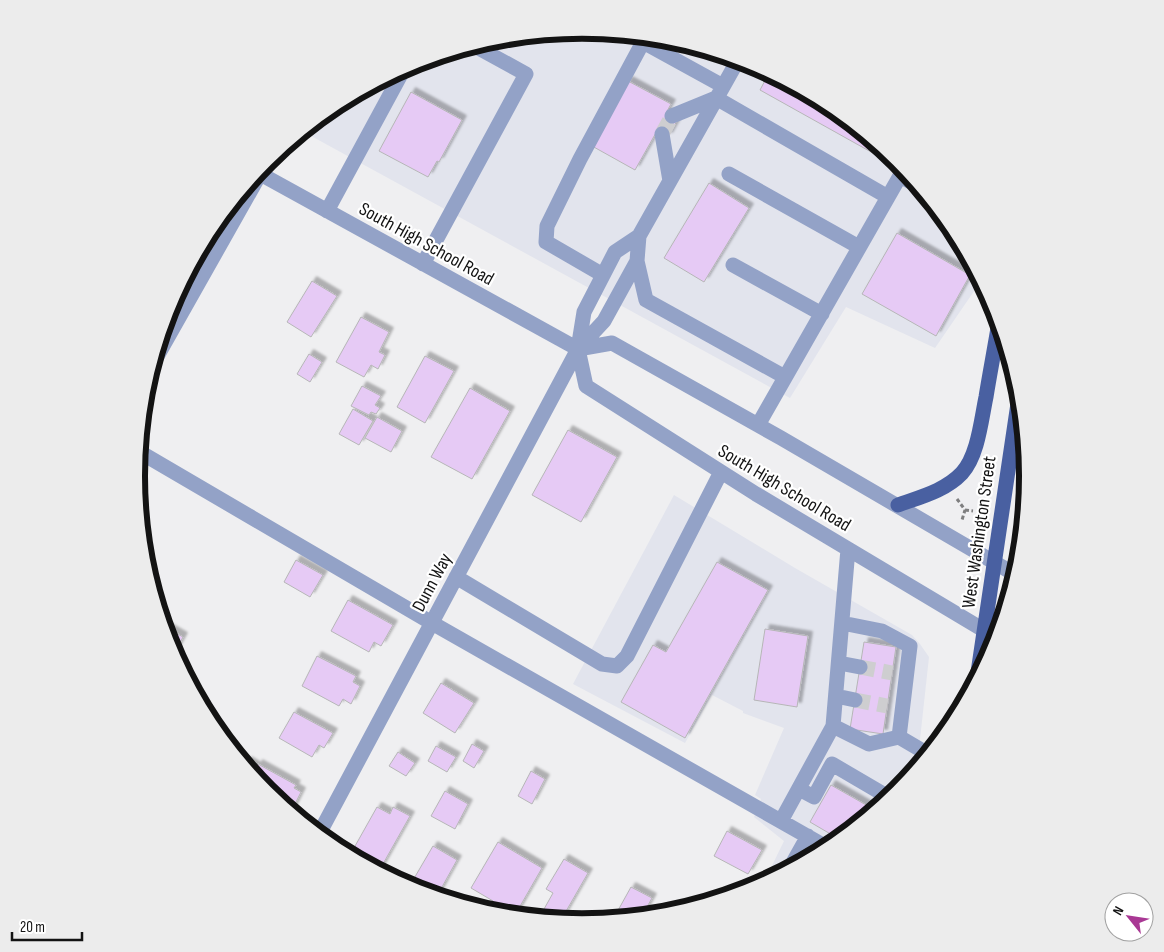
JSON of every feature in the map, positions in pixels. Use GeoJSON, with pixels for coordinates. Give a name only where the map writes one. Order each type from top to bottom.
{"type":"FeatureCollection","features":[{"type":"Feature","properties":{"kind":"main road"},"geometry":{"type":"LineString","coordinates":[[898,505],[942,489],[963,472],[973,454],[979,433],[996,336]]}},
{"type":"Feature","properties":{"kind":"main road","name":"West Washington Street"},"geometry":{"type":"LineString","coordinates":[[990,632],[994,561],[1016,418]]}},
{"type":"Feature","properties":{"kind":"street"},"geometry":{"type":"LineString","coordinates":[[603,276],[546,242],[547,226],[580,159],[643,43]]}},
{"type":"Feature","properties":{"kind":"street"},"geometry":{"type":"LineString","coordinates":[[644,43],[719,92],[888,197]]}},
{"type":"Feature","properties":{"kind":"street"},"geometry":{"type":"LineString","coordinates":[[423,264],[526,74],[483,50]]}},
{"type":"Feature","properties":{"kind":"street"},"geometry":{"type":"LineString","coordinates":[[734,66],[639,236],[637,261],[646,300],[785,377]]}},
{"type":"Feature","properties":{"kind":"street"},"geometry":{"type":"LineString","coordinates":[[327,211],[398,80]]}},
{"type":"Feature","properties":{"kind":"street"},"geometry":{"type":"LineString","coordinates":[[672,116],[719,92]]}},
{"type":"Feature","properties":{"kind":"street"},"geometry":{"type":"LineString","coordinates":[[662,134],[670,181]]}},
{"type":"Feature","properties":{"kind":"street"},"geometry":{"type":"LineString","coordinates":[[729,174],[859,247]]}},
{"type":"Feature","properties":{"kind":"street","name":"South High School Road"},"geometry":{"type":"LineString","coordinates":[[264,176],[578,349],[612,343],[898,505],[1009,570]]}},
{"type":"Feature","properties":{"kind":"street"},"geometry":{"type":"LineString","coordinates":[[758,425],[900,176]]}},
{"type":"Feature","properties":{"kind":"street"},"geometry":{"type":"LineString","coordinates":[[186,292],[206,254],[229,218]]}},
{"type":"Feature","properties":{"kind":"street"},"geometry":{"type":"LineString","coordinates":[[578,349],[584,312],[615,252],[639,236]]}},
{"type":"Feature","properties":{"kind":"street"},"geometry":{"type":"LineString","coordinates":[[578,349],[604,321],[637,261]]}},
{"type":"Feature","properties":{"kind":"street"},"geometry":{"type":"LineString","coordinates":[[733,264],[822,314]]}},
{"type":"Feature","properties":{"kind":"street","name":"South High School Road"},"geometry":{"type":"LineString","coordinates":[[578,349],[586,386],[756,494],[990,634]]}},
{"type":"Feature","properties":{"kind":"street","name":"Dunn Way"},"geometry":{"type":"LineString","coordinates":[[322,828],[578,349]]}},
{"type":"Feature","properties":{"kind":"street"},"geometry":{"type":"LineString","coordinates":[[146,456],[432,623],[820,843]]}},
{"type":"Feature","properties":{"kind":"street"},"geometry":{"type":"LineString","coordinates":[[456,577],[602,664],[617,666],[627,656],[721,472]]}},
{"type":"Feature","properties":{"kind":"street"},"geometry":{"type":"LineString","coordinates":[[781,821],[833,726],[848,549]]}},
{"type":"Feature","properties":{"kind":"street"},"geometry":{"type":"LineString","coordinates":[[842,623],[882,631],[910,646],[899,674],[902,709],[898,737]]}},
{"type":"Feature","properties":{"kind":"street"},"geometry":{"type":"LineString","coordinates":[[838,664],[860,667]]}},
{"type":"Feature","properties":{"kind":"street"},"geometry":{"type":"LineString","coordinates":[[836,696],[855,700]]}},
{"type":"Feature","properties":{"kind":"street"},"geometry":{"type":"LineString","coordinates":[[887,706],[902,709]]}},
{"type":"Feature","properties":{"kind":"street"},"geometry":{"type":"LineString","coordinates":[[833,726],[869,744],[898,737],[922,751]]}},
{"type":"Feature","properties":{"kind":"street"},"geometry":{"type":"LineString","coordinates":[[799,789],[814,797],[832,764],[882,793]]}},
{"type":"Feature","properties":{"kind":"street"},"geometry":{"type":"LineString","coordinates":[[796,858],[808,836]]}},
{"type":"Feature","properties":{"kind":"path"},"geometry":{"type":"LineString","coordinates":[[957,499],[965,510],[973,511]]}},
{"type":"Feature","properties":{"kind":"path"},"geometry":{"type":"LineString","coordinates":[[962,520],[965,510]]}},
{"type":"Feature","properties":{"kind":"shaded area"},"geometry":{"type":"Polygon","coordinates":[[[582,39],[611,40],[667,47],[723,62],[749,72],[801,97],[825,112],[870,147],[911,188],[946,233],[961,257],[976,288],[935,348],[846,307],[790,398],[309,135],[363,97],[415,72],[469,54],[525,42],[582,39]]]}},
{"type":"Feature","properties":{"kind":"shaded area"},"geometry":{"type":"Polygon","coordinates":[[[674,495],[795,568],[912,635],[929,657],[918,755],[891,785],[848,823],[801,855],[770,870],[784,841],[754,817],[761,799],[755,795],[784,728],[743,713],[743,711],[712,695],[685,743],[573,684],[674,495]]]}},
{"type":"Feature","properties":{"kind":"building"},"geometry":{"type":"Polygon","coordinates":[[[765,80],[801,97],[848,129],[880,157],[880,157],[760,90],[765,80]]]}},
{"type":"Feature","properties":{"kind":"building"},"geometry":{"type":"Polygon","coordinates":[[[628,81],[671,104],[666,113],[678,119],[668,137],[657,131],[635,170],[592,146],[628,81]]]}},
{"type":"Feature","properties":{"kind":"building"},"geometry":{"type":"Polygon","coordinates":[[[411,92],[462,120],[439,162],[437,161],[428,177],[379,151],[411,92]]]}},
{"type":"Feature","properties":{"kind":"building"},"geometry":{"type":"Polygon","coordinates":[[[709,183],[749,208],[704,282],[664,258],[709,183]]]}},
{"type":"Feature","properties":{"kind":"building"},"geometry":{"type":"Polygon","coordinates":[[[897,233],[970,275],[936,336],[862,294],[897,233]]]}},
{"type":"Feature","properties":{"kind":"building"},"geometry":{"type":"Polygon","coordinates":[[[312,281],[337,296],[311,337],[287,322],[312,281]]]}},
{"type":"Feature","properties":{"kind":"building"},"geometry":{"type":"Polygon","coordinates":[[[361,317],[389,332],[379,352],[385,355],[378,369],[371,365],[364,377],[336,362],[361,317]]]}},
{"type":"Feature","properties":{"kind":"building"},"geometry":{"type":"Polygon","coordinates":[[[309,354],[322,362],[310,382],[297,374],[309,354]]]}},
{"type":"Feature","properties":{"kind":"building"},"geometry":{"type":"Polygon","coordinates":[[[425,356],[454,371],[425,423],[397,407],[425,356]]]}},
{"type":"Feature","properties":{"kind":"building"},"geometry":{"type":"Polygon","coordinates":[[[362,386],[381,396],[375,405],[380,408],[376,414],[371,412],[369,415],[351,406],[362,386]]]}},
{"type":"Feature","properties":{"kind":"building"},"geometry":{"type":"Polygon","coordinates":[[[470,388],[510,411],[472,479],[431,457],[470,388]]]}},
{"type":"Feature","properties":{"kind":"building"},"geometry":{"type":"Polygon","coordinates":[[[353,409],[373,421],[359,445],[339,434],[353,409]]]}},
{"type":"Feature","properties":{"kind":"building"},"geometry":{"type":"Polygon","coordinates":[[[377,417],[402,431],[391,452],[365,438],[377,417]]]}},
{"type":"Feature","properties":{"kind":"building"},"geometry":{"type":"Polygon","coordinates":[[[568,430],[617,457],[581,522],[532,495],[568,430]]]}},
{"type":"Feature","properties":{"kind":"building"},"geometry":{"type":"Polygon","coordinates":[[[296,560],[323,575],[310,597],[284,582],[296,560]]]}},
{"type":"Feature","properties":{"kind":"building"},"geometry":{"type":"Polygon","coordinates":[[[717,562],[768,590],[685,738],[621,702],[653,645],[666,652],[717,562]]]}},
{"type":"Feature","properties":{"kind":"building"},"geometry":{"type":"Polygon","coordinates":[[[348,600],[393,625],[381,646],[374,642],[369,652],[331,631],[348,600]]]}},
{"type":"Feature","properties":{"kind":"building"},"geometry":{"type":"Polygon","coordinates":[[[765,629],[808,636],[797,707],[754,700],[765,629]]]}},
{"type":"Feature","properties":{"kind":"building"},"geometry":{"type":"Polygon","coordinates":[[[174,632],[183,637],[179,645],[174,632]]]}},
{"type":"Feature","properties":{"kind":"building"},"geometry":{"type":"Polygon","coordinates":[[[864,642],[896,647],[883,734],[850,729],[864,642]]]}},
{"type":"Feature","properties":{"kind":"building"},"geometry":{"type":"Polygon","coordinates":[[[317,656],[356,676],[353,682],[360,686],[351,704],[343,699],[339,706],[302,686],[317,656]]]}},
{"type":"Feature","properties":{"kind":"building"},"geometry":{"type":"Polygon","coordinates":[[[441,683],[474,703],[455,733],[423,713],[441,683]]]}},
{"type":"Feature","properties":{"kind":"building"},"geometry":{"type":"Polygon","coordinates":[[[294,712],[333,733],[324,748],[319,745],[312,757],[279,738],[294,712]]]}},
{"type":"Feature","properties":{"kind":"building"},"geometry":{"type":"Polygon","coordinates":[[[472,744],[484,751],[474,768],[463,761],[472,744]]]}},
{"type":"Feature","properties":{"kind":"building"},"geometry":{"type":"Polygon","coordinates":[[[436,746],[456,757],[447,772],[428,761],[436,746]]]}},
{"type":"Feature","properties":{"kind":"building"},"geometry":{"type":"Polygon","coordinates":[[[398,752],[415,763],[406,776],[389,766],[398,752]]]}},
{"type":"Feature","properties":{"kind":"building"},"geometry":{"type":"Polygon","coordinates":[[[258,764],[296,785],[294,788],[301,792],[294,805],[254,765],[257,767],[258,764]]]}},
{"type":"Feature","properties":{"kind":"building"},"geometry":{"type":"Polygon","coordinates":[[[531,771],[545,779],[532,804],[518,796],[531,771]]]}},
{"type":"Feature","properties":{"kind":"building"},"geometry":{"type":"Polygon","coordinates":[[[831,785],[868,806],[832,835],[810,822],[831,785]]]}},
{"type":"Feature","properties":{"kind":"building"},"geometry":{"type":"Polygon","coordinates":[[[445,791],[468,804],[455,829],[431,816],[445,791]]]}},
{"type":"Feature","properties":{"kind":"building"},"geometry":{"type":"Polygon","coordinates":[[[377,807],[390,814],[393,807],[410,816],[383,865],[353,849],[377,807]]]}},
{"type":"Feature","properties":{"kind":"building"},"geometry":{"type":"Polygon","coordinates":[[[727,831],[762,850],[748,874],[714,856],[727,831]]]}},
{"type":"Feature","properties":{"kind":"building"},"geometry":{"type":"Polygon","coordinates":[[[498,842],[542,868],[519,909],[491,904],[493,901],[471,888],[498,842]]]}},
{"type":"Feature","properties":{"kind":"building"},"geometry":{"type":"Polygon","coordinates":[[[433,846],[457,860],[440,890],[414,879],[433,846]]]}},
{"type":"Feature","properties":{"kind":"building"},"geometry":{"type":"Polygon","coordinates":[[[564,859],[588,873],[565,912],[543,911],[553,893],[546,889],[564,859]]]}},
{"type":"Feature","properties":{"kind":"building"},"geometry":{"type":"Polygon","coordinates":[[[631,887],[652,898],[646,909],[617,912],[631,887]]]}},
{"type":"Feature","properties":{"kind":"tunnel"},"geometry":{"type":"LineString","coordinates":[[662,134],[672,116]]}},
{"type":"Feature","properties":{"kind":"tunnel"},"geometry":{"type":"LineString","coordinates":[[860,667],[892,673]]}},
{"type":"Feature","properties":{"kind":"tunnel"},"geometry":{"type":"LineString","coordinates":[[855,700],[887,706]]}}]}
